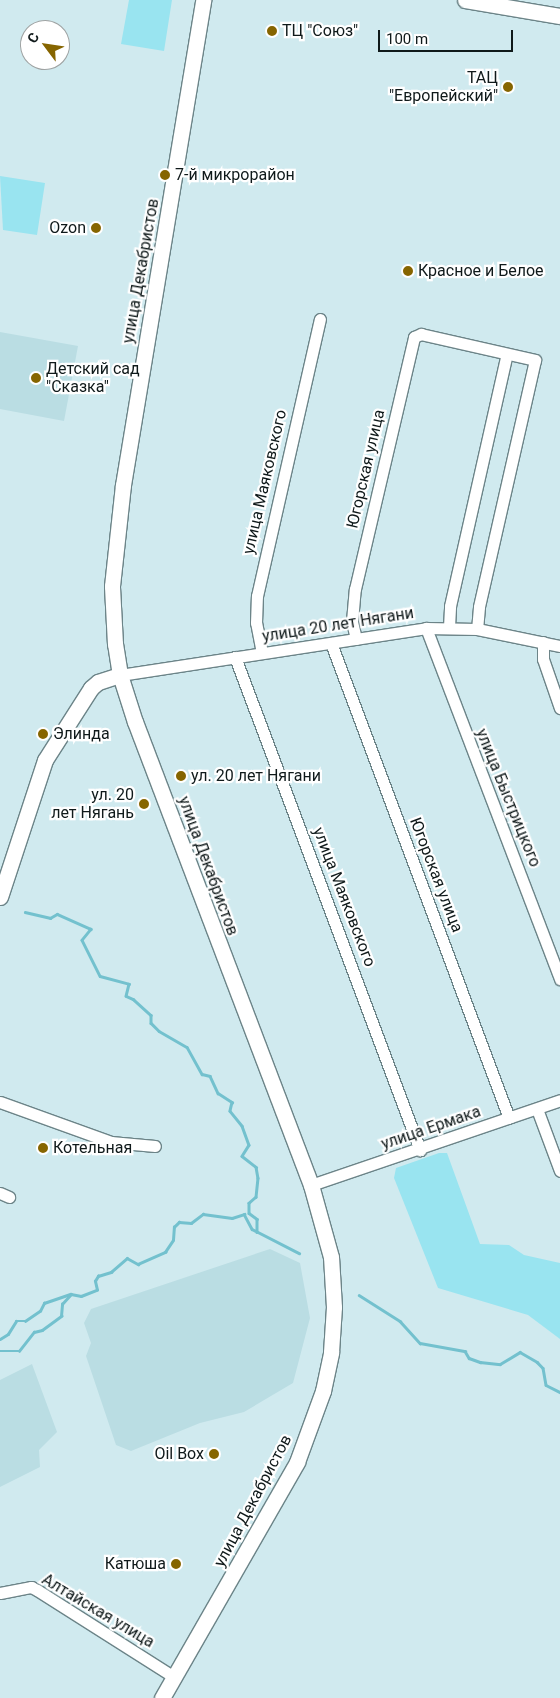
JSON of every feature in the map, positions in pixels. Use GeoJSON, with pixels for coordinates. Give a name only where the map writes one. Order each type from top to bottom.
{"type":"FeatureCollection","features":[{"type":"Feature","properties":{"kind":"main road","name":"улица Декабристов"},"geometry":{"type":"LineString","coordinates":[[162,1698],[286,1484],[323,1391],[331,1352],[334,1285],[326,1234],[311,1185],[231,980],[120,675],[112,614],[113,558],[202,0]]}},
{"type":"Feature","properties":{"kind":"main road"},"geometry":{"type":"LineString","coordinates":[[465,0],[560,16]]}},
{"type":"Feature","properties":{"kind":"main road"},"geometry":{"type":"LineString","coordinates":[[0,897],[33,805],[45,760],[91,688],[98,682],[120,675]]}},
{"type":"Feature","properties":{"kind":"street","name":"улица Маяковского"},"geometry":{"type":"LineString","coordinates":[[262,653],[256,624],[256,596],[320,319]]}},
{"type":"Feature","properties":{"kind":"street","name":"Югорская улица"},"geometry":{"type":"LineString","coordinates":[[356,639],[352,620],[355,589],[414,337],[421,334],[507,354]]}},
{"type":"Feature","properties":{"kind":"street"},"geometry":{"type":"LineString","coordinates":[[449,627],[450,606],[507,354],[535,360],[479,607],[477,629]]}},
{"type":"Feature","properties":{"kind":"street","name":"улица 20 лет Нягани"},"geometry":{"type":"LineString","coordinates":[[120,675],[426,628],[477,629],[560,646]]}},
{"type":"Feature","properties":{"kind":"street","name":"улица Быстрицкого"},"geometry":{"type":"LineString","coordinates":[[426,628],[560,979]]}},
{"type":"Feature","properties":{"kind":"street"},"geometry":{"type":"LineString","coordinates":[[544,642],[543,659],[560,708]]}},
{"type":"Feature","properties":{"kind":"street","name":"Югорская улица"},"geometry":{"type":"LineString","coordinates":[[331,643],[509,1118]]}},
{"type":"Feature","properties":{"kind":"street","name":"улица Маяковского"},"geometry":{"type":"LineString","coordinates":[[235,657],[420,1150]]}},
{"type":"Feature","properties":{"kind":"street","name":"улица Ермака"},"geometry":{"type":"LineString","coordinates":[[311,1185],[420,1150],[560,1100]]}},
{"type":"Feature","properties":{"kind":"street"},"geometry":{"type":"LineString","coordinates":[[0,1102],[111,1142],[155,1146]]}},
{"type":"Feature","properties":{"kind":"street"},"geometry":{"type":"LineString","coordinates":[[537,1109],[560,1171]]}},
{"type":"Feature","properties":{"kind":"street","name":"Алтайская улица"},"geometry":{"type":"LineString","coordinates":[[0,1593],[31,1587],[174,1677]]}},
{"type":"Feature","properties":{"kind":"shaded area"},"geometry":{"type":"Polygon","coordinates":[[[129,0],[172,0],[164,51],[121,44],[129,0]]]}},
{"type":"Feature","properties":{"kind":"shaded area"},"geometry":{"type":"Polygon","coordinates":[[[0,176],[45,183],[37,235],[3,230],[0,176]]]}},
{"type":"Feature","properties":{"kind":"shaded area","name":"Детский сад \"Сказка\""},"geometry":{"type":"Polygon","coordinates":[[[0,332],[78,346],[64,421],[0,409],[0,332]]]}},
{"type":"Feature","properties":{"kind":"shaded area"},"geometry":{"type":"Polygon","coordinates":[[[439,1153],[447,1153],[480,1244],[509,1245],[524,1255],[560,1263],[560,1339],[528,1315],[438,1288],[394,1178],[396,1168],[439,1153]]]}},
{"type":"Feature","properties":{"kind":"shaded area"},"geometry":{"type":"Polygon","coordinates":[[[270,1249],[300,1263],[310,1318],[293,1383],[244,1412],[200,1423],[131,1451],[116,1445],[86,1356],[91,1343],[84,1323],[91,1309],[270,1249]]]}},
{"type":"Feature","properties":{"kind":"shaded area"},"geometry":{"type":"Polygon","coordinates":[[[32,1364],[57,1432],[39,1450],[40,1467],[0,1487],[0,1380],[32,1364]]]}},
{"type":"Feature","properties":{"kind":"waterway"},"geometry":{"type":"LineString","coordinates":[[25,912],[50,918],[57,914],[91,929],[82,940],[100,976],[129,984],[126,996],[133,999],[151,1015],[151,1023],[159,1031],[187,1047],[202,1074],[210,1076],[218,1093],[232,1102],[230,1111],[242,1126],[249,1145],[242,1156],[256,1167],[258,1178],[256,1197],[249,1203],[249,1213],[257,1219],[257,1232]]}},
{"type":"Feature","properties":{"kind":"waterway"},"geometry":{"type":"LineString","coordinates":[[0,1351],[19,1351],[34,1332],[42,1330],[61,1316],[62,1304],[71,1294],[81,1296],[97,1290],[95,1281],[98,1276],[111,1272],[127,1258],[138,1264],[165,1252],[173,1240],[174,1227],[179,1222],[191,1223],[203,1214],[232,1218],[244,1214],[252,1229],[299,1253]]}},
{"type":"Feature","properties":{"kind":"waterway"},"geometry":{"type":"LineString","coordinates":[[0,1339],[8,1334],[16,1321],[25,1321],[40,1311],[44,1303],[70,1294]]}},
{"type":"Feature","properties":{"kind":"waterway"},"geometry":{"type":"LineString","coordinates":[[359,1295],[400,1321],[420,1343],[465,1351],[469,1358],[480,1362],[500,1364],[520,1352],[537,1362],[543,1368],[546,1385],[560,1392]]}},
{"type":"Feature","properties":{"kind":"place","name":"ТЦ \"Союз\""},"geometry":{"type":"Point","coordinates":[272,31]}},
{"type":"Feature","properties":{"kind":"place","name":"ТАЦ \"Европейский\""},"geometry":{"type":"Point","coordinates":[508,87]}},
{"type":"Feature","properties":{"kind":"place","name":"7-й микрорайон"},"geometry":{"type":"Point","coordinates":[165,175]}},
{"type":"Feature","properties":{"kind":"place","name":"Ozon"},"geometry":{"type":"Point","coordinates":[96,228]}},
{"type":"Feature","properties":{"kind":"place","name":"Красное и Белое"},"geometry":{"type":"Point","coordinates":[408,271]}},
{"type":"Feature","properties":{"kind":"place","name":"Детский сад \"Сказка\""},"geometry":{"type":"Point","coordinates":[36,378]}},
{"type":"Feature","properties":{"kind":"place","name":"Элинда"},"geometry":{"type":"Point","coordinates":[43,734]}},
{"type":"Feature","properties":{"kind":"place","name":"ул. 20 лет Нягани"},"geometry":{"type":"Point","coordinates":[181,776]}},
{"type":"Feature","properties":{"kind":"place","name":"ул. 20 лет Нягань"},"geometry":{"type":"Point","coordinates":[144,804]}},
{"type":"Feature","properties":{"kind":"place","name":"Котельная"},"geometry":{"type":"Point","coordinates":[43,1148]}},
{"type":"Feature","properties":{"kind":"place","name":"Oil Box"},"geometry":{"type":"Point","coordinates":[214,1454]}},
{"type":"Feature","properties":{"kind":"place","name":"Катюша"},"geometry":{"type":"Point","coordinates":[176,1564]}}]}
